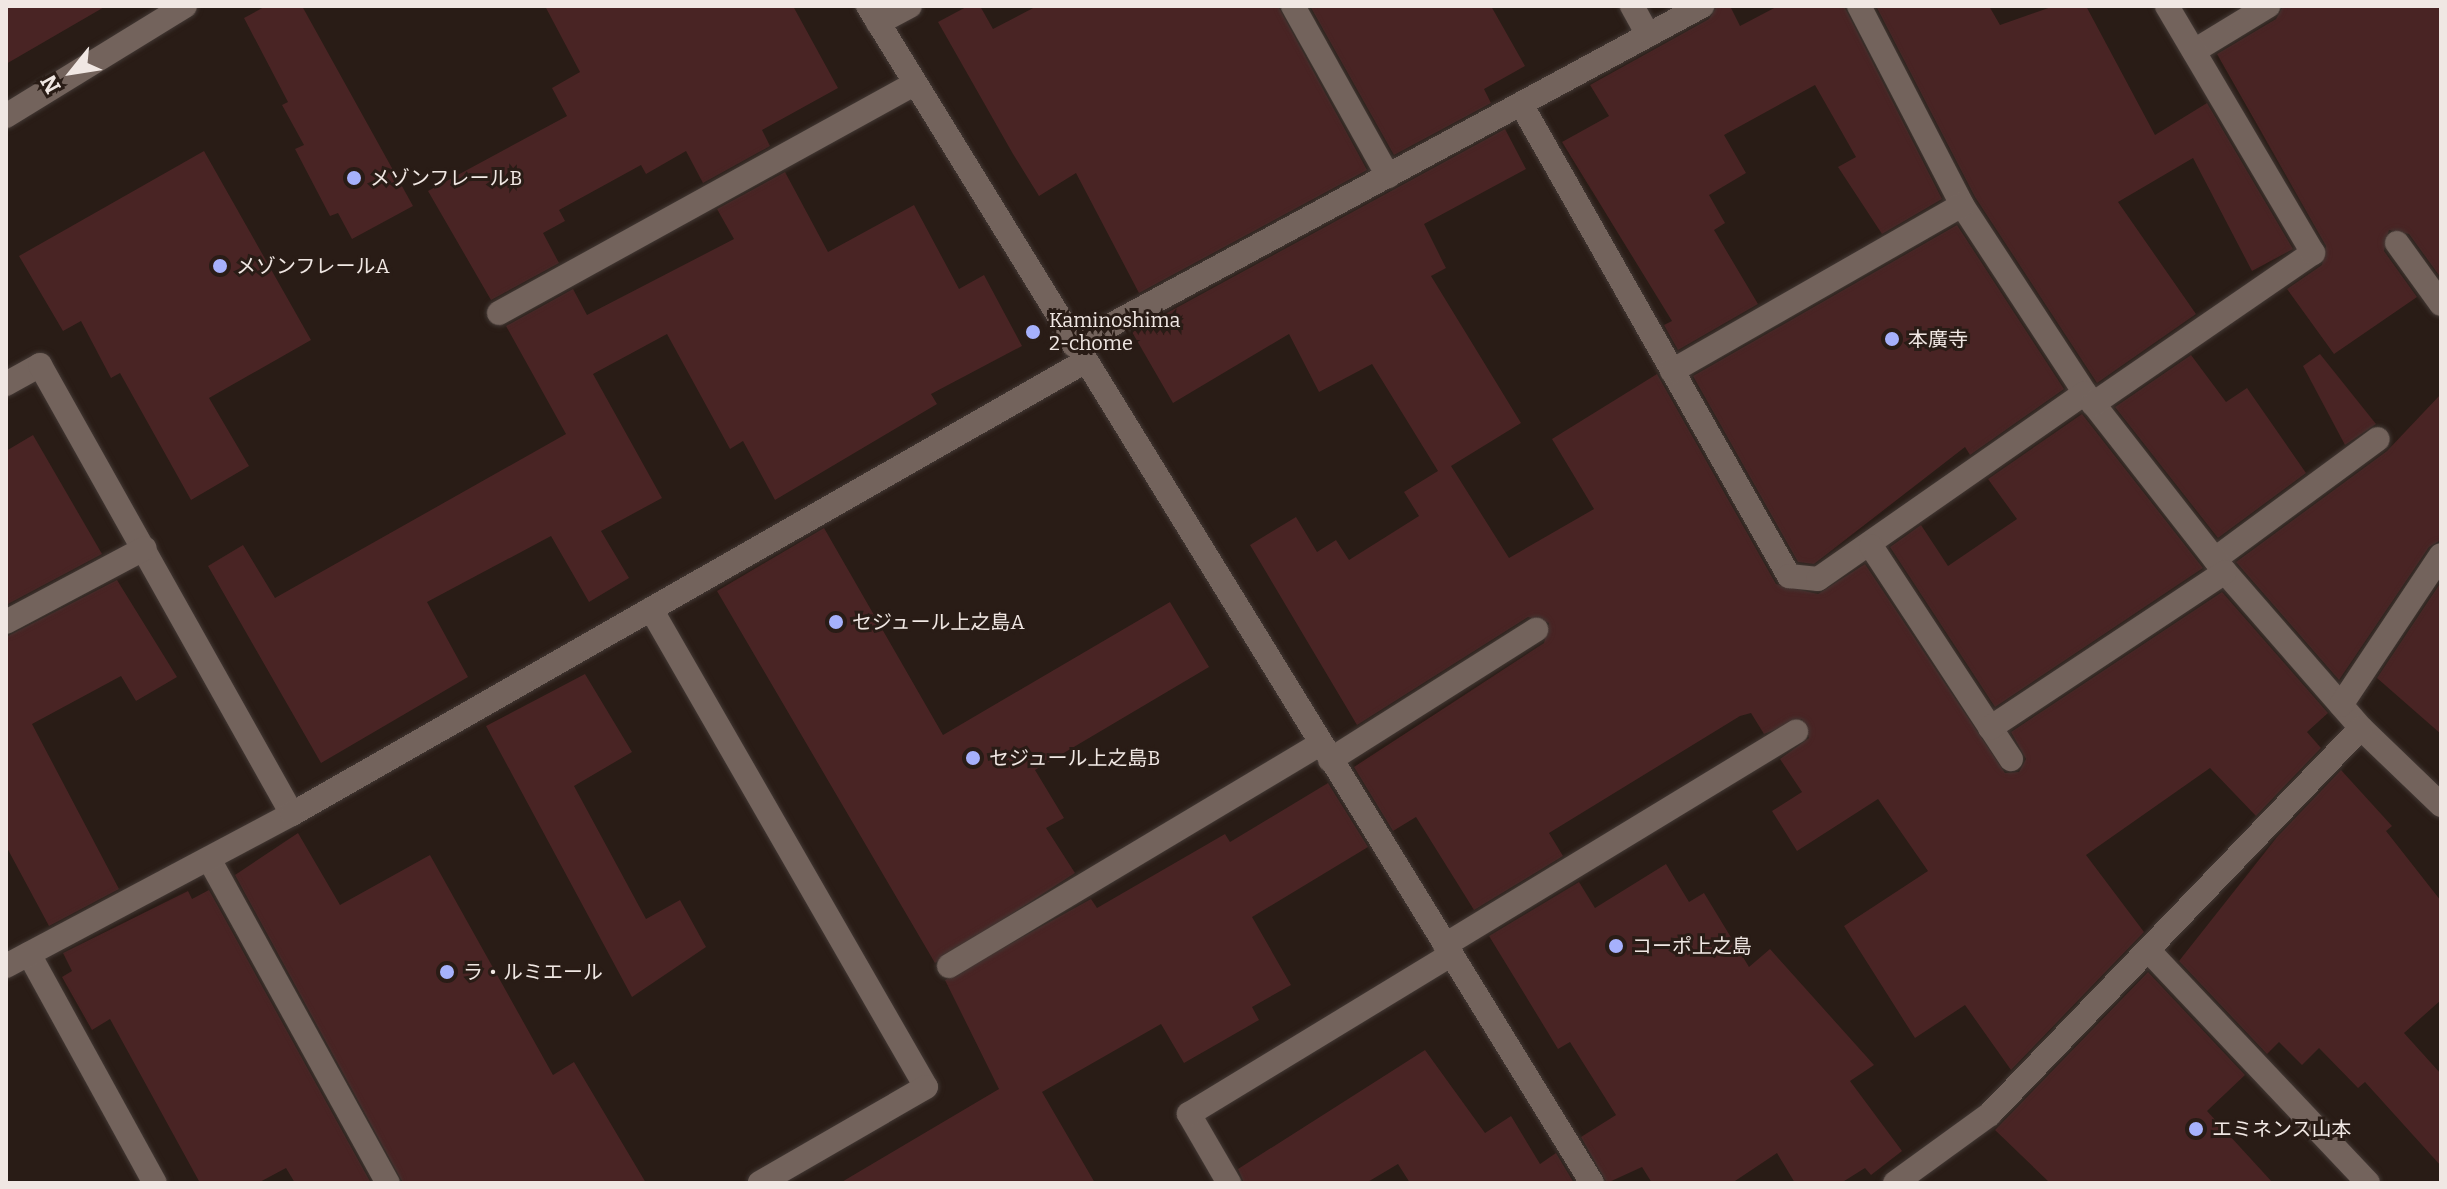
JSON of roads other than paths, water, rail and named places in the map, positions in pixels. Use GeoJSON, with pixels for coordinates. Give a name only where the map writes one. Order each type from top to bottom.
{"type":"FeatureCollection","features":[{"type":"Feature","properties":{"kind":"street"},"geometry":{"type":"LineString","coordinates":[[6,116],[185,6]]}},
{"type":"Feature","properties":{"kind":"street"},"geometry":{"type":"LineString","coordinates":[[910,6],[873,14],[1079,354],[1592,1183]]}},
{"type":"Feature","properties":{"kind":"street"},"geometry":{"type":"LineString","coordinates":[[1293,6],[1388,176]]}},
{"type":"Feature","properties":{"kind":"street"},"geometry":{"type":"LineString","coordinates":[[1632,6],[1648,35]]}},
{"type":"Feature","properties":{"kind":"street"},"geometry":{"type":"LineString","coordinates":[[6,966],[292,814],[651,609],[1079,354],[1388,176],[1702,6]]}},
{"type":"Feature","properties":{"kind":"street"},"geometry":{"type":"LineString","coordinates":[[1859,6],[1962,205],[2089,399],[2220,566],[2361,728],[2439,799]]}},
{"type":"Feature","properties":{"kind":"street"},"geometry":{"type":"LineString","coordinates":[[1521,104],[1789,576],[1818,579],[2313,253],[2167,6]]}},
{"type":"Feature","properties":{"kind":"street"},"geometry":{"type":"LineString","coordinates":[[2194,51],[2268,6]]}},
{"type":"Feature","properties":{"kind":"street"},"geometry":{"type":"LineString","coordinates":[[499,313],[915,83]]}},
{"type":"Feature","properties":{"kind":"street"},"geometry":{"type":"LineString","coordinates":[[1672,371],[1962,205]]}},
{"type":"Feature","properties":{"kind":"street"},"geometry":{"type":"LineString","coordinates":[[2397,243],[2441,304]]}},
{"type":"Feature","properties":{"kind":"street"},"geometry":{"type":"LineString","coordinates":[[6,384],[40,365],[292,814]]}},
{"type":"Feature","properties":{"kind":"street"},"geometry":{"type":"LineString","coordinates":[[1990,728],[2220,566],[2378,439]]}},
{"type":"Feature","properties":{"kind":"street"},"geometry":{"type":"LineString","coordinates":[[1871,546],[2011,759]]}},
{"type":"Feature","properties":{"kind":"street"},"geometry":{"type":"LineString","coordinates":[[6,622],[145,548]]}},
{"type":"Feature","properties":{"kind":"street"},"geometry":{"type":"LineString","coordinates":[[2341,705],[2441,555]]}},
{"type":"Feature","properties":{"kind":"street"},"geometry":{"type":"LineString","coordinates":[[651,609],[926,1087],[760,1183]]}},
{"type":"Feature","properties":{"kind":"street"},"geometry":{"type":"LineString","coordinates":[[949,966],[1536,630]]}},
{"type":"Feature","properties":{"kind":"street"},"geometry":{"type":"LineString","coordinates":[[1895,1183],[1990,1114],[2361,728]]}},
{"type":"Feature","properties":{"kind":"street"},"geometry":{"type":"LineString","coordinates":[[1229,1183],[1189,1114],[1796,732]]}},
{"type":"Feature","properties":{"kind":"street"},"geometry":{"type":"LineString","coordinates":[[209,859],[388,1183]]}},
{"type":"Feature","properties":{"kind":"street"},"geometry":{"type":"LineString","coordinates":[[2148,950],[2368,1183]]}},
{"type":"Feature","properties":{"kind":"street"},"geometry":{"type":"LineString","coordinates":[[29,954],[155,1183]]}},
{"type":"Feature","properties":{"kind":"place","name":"メゾンフレールB"},"geometry":{"type":"Point","coordinates":[354,178]}},
{"type":"Feature","properties":{"kind":"place","name":"メゾンフレールA"},"geometry":{"type":"Point","coordinates":[220,266]}},
{"type":"Feature","properties":{"kind":"place","name":"Kaminoshima 2-chome"},"geometry":{"type":"Point","coordinates":[1033,332]}},
{"type":"Feature","properties":{"kind":"place","name":"本廣寺"},"geometry":{"type":"Point","coordinates":[1892,339]}},
{"type":"Feature","properties":{"kind":"place","name":"セジュール上之島A"},"geometry":{"type":"Point","coordinates":[836,622]}},
{"type":"Feature","properties":{"kind":"place","name":"セジュール上之島B"},"geometry":{"type":"Point","coordinates":[973,758]}},
{"type":"Feature","properties":{"kind":"place","name":"コーポ上之島"},"geometry":{"type":"Point","coordinates":[1616,946]}},
{"type":"Feature","properties":{"kind":"place","name":"ラ・ルミエール"},"geometry":{"type":"Point","coordinates":[447,972]}},
{"type":"Feature","properties":{"kind":"place","name":"エミネンス山本"},"geometry":{"type":"Point","coordinates":[2196,1129]}}]}
